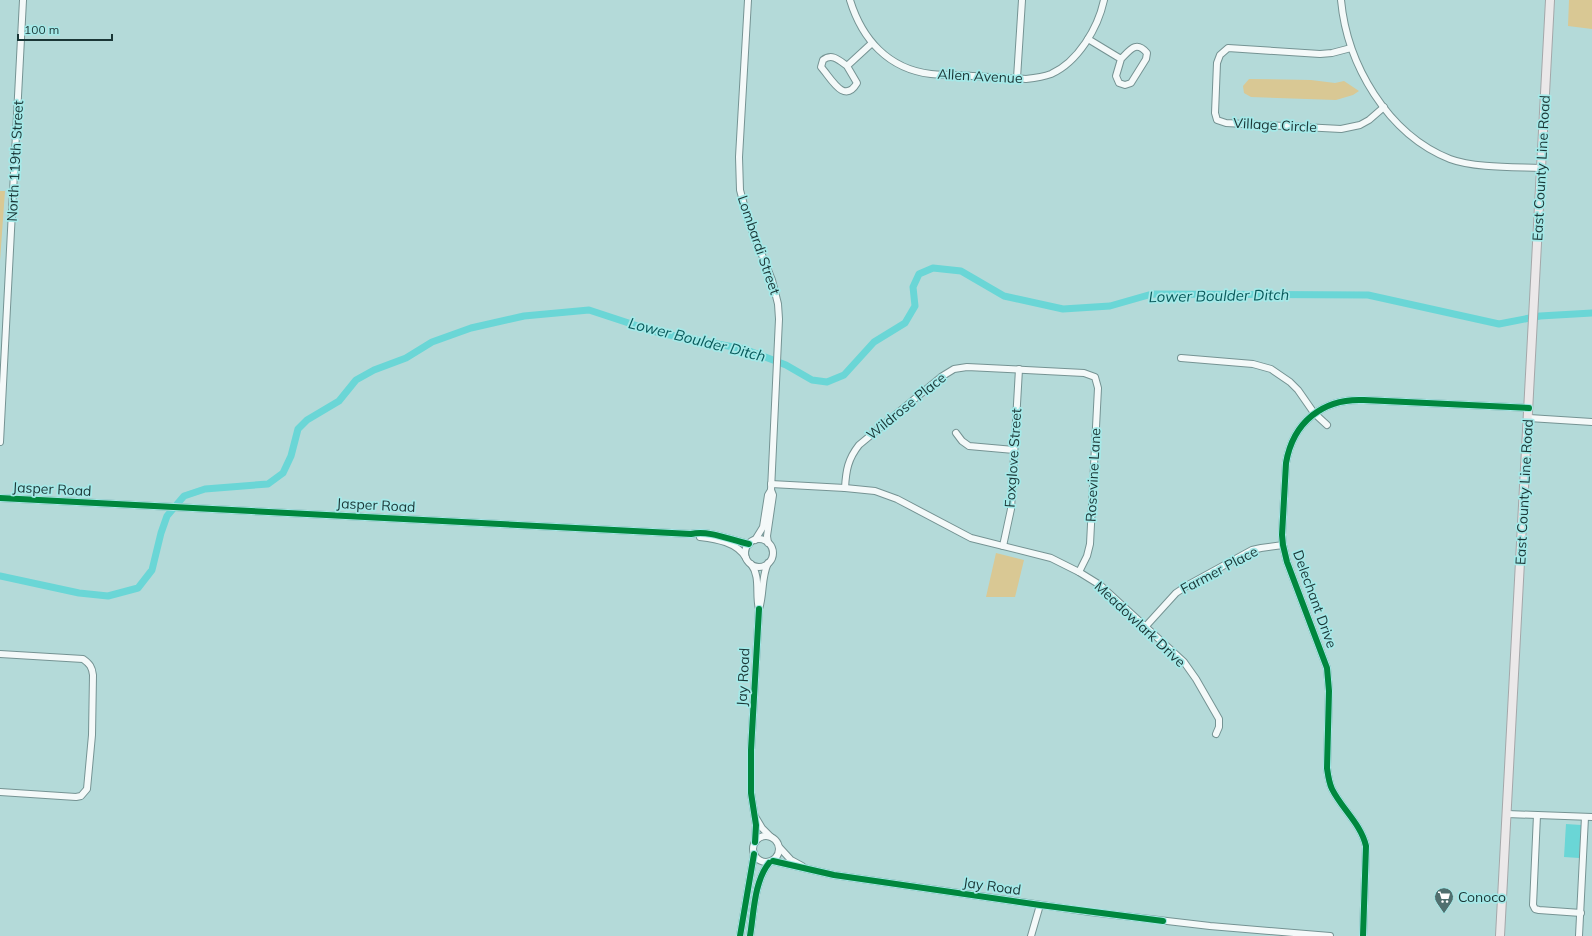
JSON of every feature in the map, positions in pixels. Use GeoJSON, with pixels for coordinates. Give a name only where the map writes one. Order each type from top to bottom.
{"type":"FeatureCollection","features":[{"type":"Feature","properties":{"kind":"main road","name":"East County Line Road"},"geometry":{"type":"LineString","coordinates":[[1500,936],[1550,0]]}},
{"type":"Feature","properties":{"kind":"street","name":"North 119th Street"},"geometry":{"type":"LineString","coordinates":[[0,442],[23,0]]}},
{"type":"Feature","properties":{"kind":"street","name":"Lombardi Street"},"geometry":{"type":"LineString","coordinates":[[748,0],[739,157],[740,190],[748,220],[775,290],[779,319],[771,487],[773,495],[767,536],[768,543]]}},
{"type":"Feature","properties":{"kind":"street","name":"Allen Avenue"},"geometry":{"type":"LineString","coordinates":[[850,0],[853,11],[872,43],[891,60],[909,69],[930,74],[1017,78],[1038,78],[1051,74],[1069,63],[1088,39],[1096,26],[1104,0]]}},
{"type":"Feature","properties":{"kind":"street"},"geometry":{"type":"LineString","coordinates":[[1017,78],[1022,0]]}},
{"type":"Feature","properties":{"kind":"street"},"geometry":{"type":"LineString","coordinates":[[1341,0],[1351,48],[1364,77],[1371,90],[1384,107],[1407,132],[1428,147],[1450,159],[1472,164],[1540,168]]}},
{"type":"Feature","properties":{"kind":"street"},"geometry":{"type":"LineString","coordinates":[[1088,39],[1121,59]]}},
{"type":"Feature","properties":{"kind":"street"},"geometry":{"type":"LineString","coordinates":[[847,66],[872,43]]}},
{"type":"Feature","properties":{"kind":"street"},"geometry":{"type":"LineString","coordinates":[[1133,47],[1138,47],[1147,53],[1146,59],[1131,83],[1125,85],[1119,82],[1116,76],[1121,59],[1133,47]]}},
{"type":"Feature","properties":{"kind":"street","name":"Village Circle"},"geometry":{"type":"LineString","coordinates":[[1351,48],[1332,53],[1320,54],[1228,48],[1220,55],[1217,63],[1214,113],[1217,120],[1226,123],[1341,129],[1360,125],[1369,120],[1384,107]]}},
{"type":"Feature","properties":{"kind":"street"},"geometry":{"type":"LineString","coordinates":[[827,57],[833,57],[847,66],[857,83],[853,89],[847,92],[841,91],[821,67],[823,60],[827,57]]}},
{"type":"Feature","properties":{"kind":"street"},"geometry":{"type":"LineString","coordinates":[[1181,358],[1253,364],[1271,369],[1290,382],[1298,390],[1314,413],[1327,425]]}},
{"type":"Feature","properties":{"kind":"street","name":"Wildrose Place"},"geometry":{"type":"LineString","coordinates":[[845,488],[846,468],[853,453],[859,445],[941,377],[954,369],[967,367],[1019,369],[1084,373],[1095,377]]}},
{"type":"Feature","properties":{"kind":"street","name":"Foxglove Street"},"geometry":{"type":"LineString","coordinates":[[1003,546],[1011,509],[1019,369]]}},
{"type":"Feature","properties":{"kind":"street","name":"Rosevine Lane"},"geometry":{"type":"LineString","coordinates":[[1079,572],[1087,556],[1090,544],[1098,388],[1095,377]]}},
{"type":"Feature","properties":{"kind":"street","name":"Delechant Drive"},"geometry":{"type":"LineString","coordinates":[[1363,936],[1367,856],[1366,846],[1362,834],[1332,789],[1329,779],[1327,768],[1329,690],[1327,668],[1287,562],[1283,545],[1286,463],[1288,452],[1301,426],[1314,413],[1333,403],[1353,399],[1529,408]]}},
{"type":"Feature","properties":{"kind":"street"},"geometry":{"type":"LineString","coordinates":[[1528,418],[1592,422]]}},
{"type":"Feature","properties":{"kind":"street"},"geometry":{"type":"LineString","coordinates":[[956,433],[962,441],[969,446],[1014,450]]}},
{"type":"Feature","properties":{"kind":"street","name":"Lombardi Street"},"geometry":{"type":"LineString","coordinates":[[752,542],[763,527],[768,495],[771,487]]}},
{"type":"Feature","properties":{"kind":"street","name":"Meadowlark Drive"},"geometry":{"type":"LineString","coordinates":[[771,487],[845,488],[874,491],[897,499],[971,538],[1051,558],[1079,572],[1100,585],[1184,662],[1196,679],[1219,719],[1219,727],[1216,734]]}},
{"type":"Feature","properties":{"kind":"street","name":"Jasper Road"},"geometry":{"type":"LineString","coordinates":[[0,498],[691,534],[734,546],[743,552],[746,558]]}},
{"type":"Feature","properties":{"kind":"street","name":"Jasper Road"},"geometry":{"type":"LineString","coordinates":[[691,534],[697,532],[752,542]]}},
{"type":"Feature","properties":{"kind":"street"},"geometry":{"type":"LineString","coordinates":[[762,540],[768,543],[773,553],[768,563],[761,567],[750,564],[746,558],[746,550],[752,542],[762,540]]}},
{"type":"Feature","properties":{"kind":"street","name":"Farmer Place"},"geometry":{"type":"LineString","coordinates":[[1146,626],[1176,593],[1188,585],[1252,550],[1283,545]]}},
{"type":"Feature","properties":{"kind":"street","name":"Jay Road"},"geometry":{"type":"LineString","coordinates":[[754,842],[756,825],[750,793],[751,750],[759,609],[763,575],[768,563]]}},
{"type":"Feature","properties":{"kind":"street","name":"Jay Road"},"geometry":{"type":"LineString","coordinates":[[750,564],[756,575],[757,602],[759,609]]}},
{"type":"Feature","properties":{"kind":"street"},"geometry":{"type":"LineString","coordinates":[[0,654],[83,660],[89,663],[93,675],[90,764],[87,789],[85,793],[76,797],[0,792]]}},
{"type":"Feature","properties":{"kind":"street","name":"Jay Road"},"geometry":{"type":"LineString","coordinates":[[754,814],[762,828],[771,837]]}},
{"type":"Feature","properties":{"kind":"street"},"geometry":{"type":"LineString","coordinates":[[1507,814],[1589,817],[1580,936]]}},
{"type":"Feature","properties":{"kind":"street"},"geometry":{"type":"LineString","coordinates":[[1537,815],[1533,905],[1535,909],[1539,910],[1581,913]]}},
{"type":"Feature","properties":{"kind":"street"},"geometry":{"type":"LineString","coordinates":[[740,936],[754,854],[754,842],[760,837],[768,836],[777,841],[780,848],[778,856],[764,870],[758,887],[750,936]]}},
{"type":"Feature","properties":{"kind":"street","name":"Jay Road"},"geometry":{"type":"LineString","coordinates":[[780,848],[791,860],[802,866],[817,871]]}},
{"type":"Feature","properties":{"kind":"street"},"geometry":{"type":"LineString","coordinates":[[754,854],[758,860],[766,863],[771,862]]}},
{"type":"Feature","properties":{"kind":"street","name":"Jay Road"},"geometry":{"type":"LineString","coordinates":[[771,862],[817,871],[1040,905],[1163,921],[1330,936]]}},
{"type":"Feature","properties":{"kind":"street"},"geometry":{"type":"LineString","coordinates":[[1031,936],[1040,905]]}},
{"type":"Feature","properties":{"kind":"shaded area"},"geometry":{"type":"Polygon","coordinates":[[[1569,0],[1592,0],[1592,29],[1568,26],[1569,0]]]}},
{"type":"Feature","properties":{"kind":"shaded area"},"geometry":{"type":"Polygon","coordinates":[[[1249,79],[1311,80],[1335,83],[1344,81],[1359,91],[1353,95],[1336,100],[1251,97],[1244,93],[1243,86],[1249,79]]]}},
{"type":"Feature","properties":{"kind":"shaded area"},"geometry":{"type":"Polygon","coordinates":[[[0,191],[5,191],[0,261],[0,191]]]}},
{"type":"Feature","properties":{"kind":"shaded area"},"geometry":{"type":"Polygon","coordinates":[[[996,553],[1024,560],[1015,597],[986,597],[996,553]]]}},
{"type":"Feature","properties":{"kind":"water"},"geometry":{"type":"Polygon","coordinates":[[[1566,824],[1581,825],[1579,858],[1564,857],[1566,824]]]}},
{"type":"Feature","properties":{"kind":"waterway","name":"Lower Boulder Ditch"},"geometry":{"type":"LineString","coordinates":[[0,576],[79,593],[108,596],[138,588],[152,570],[161,533],[167,516],[184,496],[205,489],[268,484],[283,473],[291,456],[298,429],[307,420],[339,401],[356,380],[374,370],[406,358],[432,342],[471,328],[524,316],[589,310],[659,333],[744,349],[786,365],[812,380],[827,382],[844,375],[874,342],[905,323],[915,306],[913,287],[919,274],[933,268],[961,271],[1004,296],[1063,309],[1110,306],[1152,294],[1368,295],[1499,324],[1540,316],[1592,313]]}},
{"type":"Feature","properties":{"kind":"cycle path"},"geometry":{"type":"LineString","coordinates":[[1363,936],[1366,846],[1364,838],[1356,824],[1336,796],[1329,782],[1327,768],[1329,691],[1327,668],[1287,562],[1283,545],[1282,535],[1286,463],[1290,448],[1295,436],[1312,415],[1323,408],[1349,400],[1529,408]]}},
{"type":"Feature","properties":{"kind":"cycle path"},"geometry":{"type":"LineString","coordinates":[[0,498],[691,534],[705,533],[749,544]]}},
{"type":"Feature","properties":{"kind":"cycle path"},"geometry":{"type":"LineString","coordinates":[[755,842],[756,825],[751,793],[751,750],[759,609]]}},
{"type":"Feature","properties":{"kind":"cycle path"},"geometry":{"type":"LineString","coordinates":[[740,936],[754,854]]}},
{"type":"Feature","properties":{"kind":"cycle path"},"geometry":{"type":"LineString","coordinates":[[773,861],[834,875],[1163,921]]}},
{"type":"Feature","properties":{"kind":"cycle path"},"geometry":{"type":"LineString","coordinates":[[750,936],[757,888],[769,863]]}},
{"type":"Feature","properties":{"kind":"place","name":"Conoco"},"geometry":{"type":"Point","coordinates":[1444,914]}}]}
